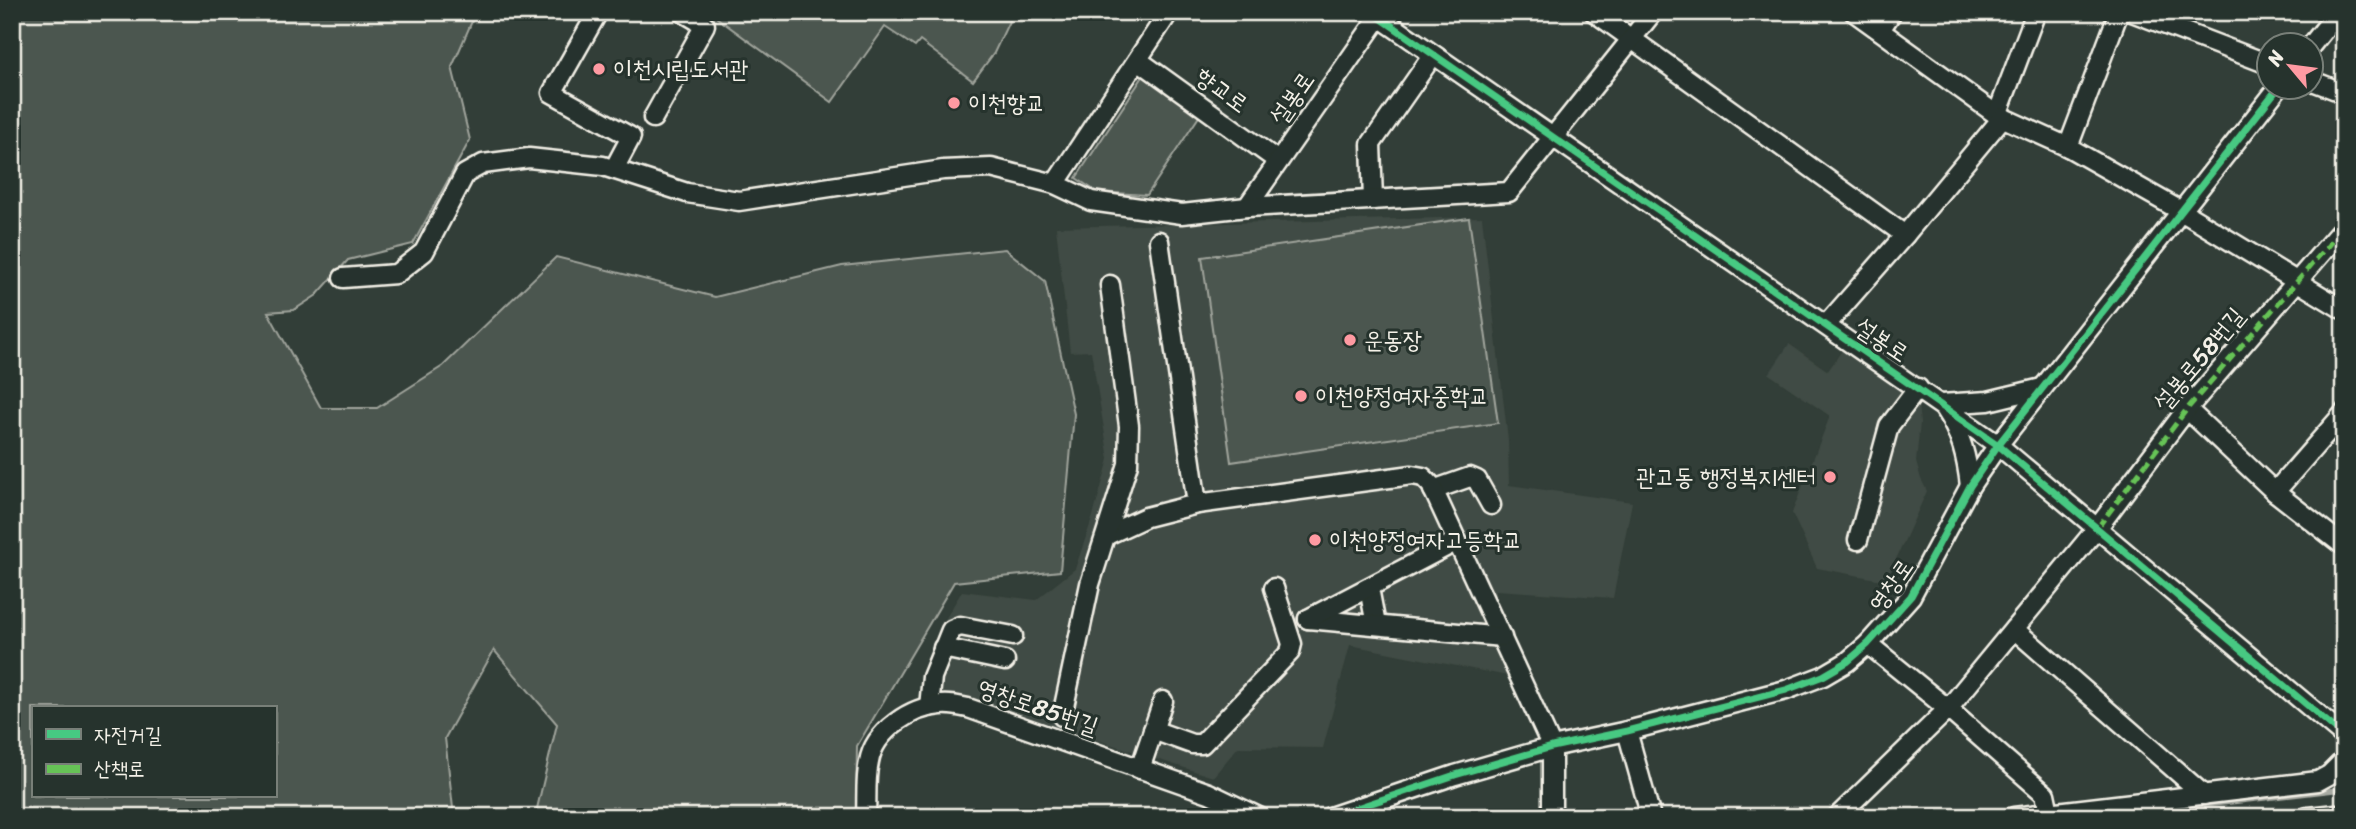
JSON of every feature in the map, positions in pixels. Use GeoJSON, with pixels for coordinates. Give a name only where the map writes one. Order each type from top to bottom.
{"type":"FeatureCollection","features":[{"type":"Feature","properties":{"kind":"street"},"geometry":{"type":"LineString","coordinates":[[598,12],[552,93],[631,137],[614,169]]}},
{"type":"Feature","properties":{"kind":"street"},"geometry":{"type":"LineString","coordinates":[[653,118],[705,25],[683,12]]}},
{"type":"Feature","properties":{"kind":"street"},"geometry":{"type":"LineString","coordinates":[[1055,184],[1169,12]]}},
{"type":"Feature","properties":{"kind":"street"},"geometry":{"type":"LineString","coordinates":[[1594,12],[1905,235]]}},
{"type":"Feature","properties":{"kind":"street"},"geometry":{"type":"LineString","coordinates":[[343,278],[396,274],[424,252],[465,174],[483,164],[529,158],[603,166],[687,193],[739,201],[943,170],[991,168],[1055,184],[1091,201],[1182,214],[1247,207],[1509,192],[1653,12]]}},
{"type":"Feature","properties":{"kind":"street"},"geometry":{"type":"LineString","coordinates":[[1854,12],[2000,116],[2068,147],[2181,211],[2344,310]]}},
{"type":"Feature","properties":{"kind":"street"},"geometry":{"type":"LineString","coordinates":[[1880,30],[1892,12]]}},
{"type":"Feature","properties":{"kind":"street"},"geometry":{"type":"LineString","coordinates":[[1826,325],[1905,235],[2000,116],[2036,12]]}},
{"type":"Feature","properties":{"kind":"street"},"geometry":{"type":"LineString","coordinates":[[2068,147],[2119,12]]}},
{"type":"Feature","properties":{"kind":"street"},"geometry":{"type":"LineString","coordinates":[[2132,12],[2254,58]]}},
{"type":"Feature","properties":{"kind":"street"},"geometry":{"type":"LineString","coordinates":[[2322,32],[2337,12],[2344,18]]}},
{"type":"Feature","properties":{"kind":"street","name":"설봉로"},"geometry":{"type":"LineString","coordinates":[[1247,207],[1375,15],[1997,444],[2344,736]]}},
{"type":"Feature","properties":{"kind":"street"},"geometry":{"type":"LineString","coordinates":[[1373,200],[1371,144],[1433,55]]}},
{"type":"Feature","properties":{"kind":"street","name":"향교로"},"geometry":{"type":"LineString","coordinates":[[1138,60],[1279,161]]}},
{"type":"Feature","properties":{"kind":"street"},"geometry":{"type":"LineString","coordinates":[[2324,85],[2344,93]]}},
{"type":"Feature","properties":{"kind":"street","name":"영창로"},"geometry":{"type":"LineString","coordinates":[[1330,817],[1455,775],[1552,747],[1627,731],[1786,690],[1823,676],[1847,662],[1911,596],[1970,486],[1997,444],[2267,102]]}},
{"type":"Feature","properties":{"kind":"street","name":"설봉로58번길"},"geometry":{"type":"LineString","coordinates":[[1837,817],[1948,709],[2098,527],[2187,409],[2344,226]]}},
{"type":"Feature","properties":{"kind":"street"},"geometry":{"type":"LineString","coordinates":[[1159,241],[1197,504]]}},
{"type":"Feature","properties":{"kind":"street"},"geometry":{"type":"LineString","coordinates":[[1062,716],[1090,584],[1128,464],[1130,443],[1110,285]]}},
{"type":"Feature","properties":{"kind":"street"},"geometry":{"type":"LineString","coordinates":[[1858,540],[1889,426],[1917,388]]}},
{"type":"Feature","properties":{"kind":"street"},"geometry":{"type":"LineString","coordinates":[[1970,486],[1964,447],[1957,429],[1941,404],[1988,401],[2042,388]]}},
{"type":"Feature","properties":{"kind":"street"},"geometry":{"type":"LineString","coordinates":[[2187,409],[2275,492],[2344,546]]}},
{"type":"Feature","properties":{"kind":"street"},"geometry":{"type":"LineString","coordinates":[[2275,492],[2344,413]]}},
{"type":"Feature","properties":{"kind":"street"},"geometry":{"type":"LineString","coordinates":[[1107,535],[1146,517],[1197,504],[1412,475],[1428,480],[1552,747],[1552,817]]}},
{"type":"Feature","properties":{"kind":"street"},"geometry":{"type":"LineString","coordinates":[[1433,490],[1470,477],[1477,480],[1491,505]]}},
{"type":"Feature","properties":{"kind":"street"},"geometry":{"type":"LineString","coordinates":[[1288,630],[1457,541]]}},
{"type":"Feature","properties":{"kind":"street"},"geometry":{"type":"LineString","coordinates":[[1153,730],[1198,746],[1202,744],[1290,652],[1292,644],[1274,588]]}},
{"type":"Feature","properties":{"kind":"street"},"geometry":{"type":"LineString","coordinates":[[1369,588],[1376,625]]}},
{"type":"Feature","properties":{"kind":"street"},"geometry":{"type":"LineString","coordinates":[[1308,619],[1502,637]]}},
{"type":"Feature","properties":{"kind":"street"},"geometry":{"type":"LineString","coordinates":[[929,707],[932,677],[951,630],[957,627],[1013,636]]}},
{"type":"Feature","properties":{"kind":"street"},"geometry":{"type":"LineString","coordinates":[[2014,629],[2204,794]]}},
{"type":"Feature","properties":{"kind":"street"},"geometry":{"type":"LineString","coordinates":[[1868,643],[2045,794],[2050,815]]}},
{"type":"Feature","properties":{"kind":"street"},"geometry":{"type":"LineString","coordinates":[[943,648],[1005,662]]}},
{"type":"Feature","properties":{"kind":"street"},"geometry":{"type":"LineString","coordinates":[[1140,769],[1163,701]]}},
{"type":"Feature","properties":{"kind":"street","name":"영창로85번길"},"geometry":{"type":"LineString","coordinates":[[866,817],[869,761],[879,738],[893,724],[929,707],[942,705],[968,708],[1209,793],[1259,817]]}},
{"type":"Feature","properties":{"kind":"street"},"geometry":{"type":"LineString","coordinates":[[1627,731],[1651,817]]}},
{"type":"Feature","properties":{"kind":"street"},"geometry":{"type":"LineString","coordinates":[[2014,817],[2050,815],[2318,781],[2329,775],[2344,760]]}},
{"type":"Feature","properties":{"kind":"street"},"geometry":{"type":"LineString","coordinates":[[2308,817],[2336,814],[2344,817]]}},
{"type":"Feature","properties":{"kind":"shaded area"},"geometry":{"type":"Polygon","coordinates":[[[12,12],[476,12],[452,67],[470,140],[413,244],[348,260],[317,295],[294,310],[268,312],[321,408],[377,408],[443,366],[556,257],[715,297],[842,266],[1005,249],[1045,281],[1074,414],[1060,571],[954,582],[857,746],[856,817],[535,817],[557,724],[494,650],[445,738],[454,817],[12,817],[12,12]]]}},
{"type":"Feature","properties":{"kind":"shaded area"},"geometry":{"type":"Polygon","coordinates":[[[709,12],[1011,12],[1011,17],[994,53],[973,81],[920,41],[915,47],[885,27],[832,102],[709,12]]]}},
{"type":"Feature","properties":{"kind":"shaded area"},"geometry":{"type":"Polygon","coordinates":[[[1146,72],[1202,112],[1147,195],[1097,192],[1076,178],[1146,72]]]}},
{"type":"Feature","properties":{"kind":"shaded area"},"geometry":{"type":"Polygon","coordinates":[[[1482,217],[1508,440],[1509,485],[1632,502],[1613,598],[1496,590],[1495,602],[1528,680],[1350,645],[1323,748],[1238,747],[1213,777],[953,694],[918,696],[946,618],[962,591],[1036,600],[1075,569],[1093,516],[1109,459],[1091,351],[1070,352],[1056,227],[1482,217]]]}},
{"type":"Feature","properties":{"kind":"shaded area","name":"운동장"},"geometry":{"type":"Polygon","coordinates":[[[1469,218],[1498,423],[1231,462],[1202,257],[1469,218]]]}},
{"type":"Feature","properties":{"kind":"shaded area","name":"관고동 행정복지센터"},"geometry":{"type":"Polygon","coordinates":[[[1789,344],[1828,371],[1845,346],[1900,383],[1918,405],[1920,423],[1916,462],[1927,491],[1887,579],[1817,568],[1792,513],[1830,416],[1769,374],[1789,344]]]}},
{"type":"Feature","properties":{"kind":"waterway"},"geometry":{"type":"LineString","coordinates":[[2104,817],[2344,789]]}},
{"type":"Feature","properties":{"kind":"marked path"},"geometry":{"type":"LineString","coordinates":[[2098,527],[2187,409],[2344,227]]}},
{"type":"Feature","properties":{"kind":"cycle path"},"geometry":{"type":"LineString","coordinates":[[1372,12],[1998,445],[2344,736]]}},
{"type":"Feature","properties":{"kind":"cycle path"},"geometry":{"type":"LineString","coordinates":[[1330,817],[1455,775],[1552,747],[1627,731],[1786,690],[1823,676],[1847,662],[1868,644],[1911,596],[1970,486],[1998,445],[2267,102]]}},
{"type":"Feature","properties":{"kind":"place","name":"이천시립도서관"},"geometry":{"type":"Point","coordinates":[599,69]}},
{"type":"Feature","properties":{"kind":"place","name":"이천향교"},"geometry":{"type":"Point","coordinates":[954,103]}},
{"type":"Feature","properties":{"kind":"place","name":"운동장"},"geometry":{"type":"Point","coordinates":[1350,340]}},
{"type":"Feature","properties":{"kind":"place","name":"이천양정여자중학교"},"geometry":{"type":"Point","coordinates":[1301,396]}},
{"type":"Feature","properties":{"kind":"place","name":"관고동 행정복지센터"},"geometry":{"type":"Point","coordinates":[1830,477]}},
{"type":"Feature","properties":{"kind":"place","name":"이천양정여자고등학교"},"geometry":{"type":"Point","coordinates":[1315,540]}}]}
